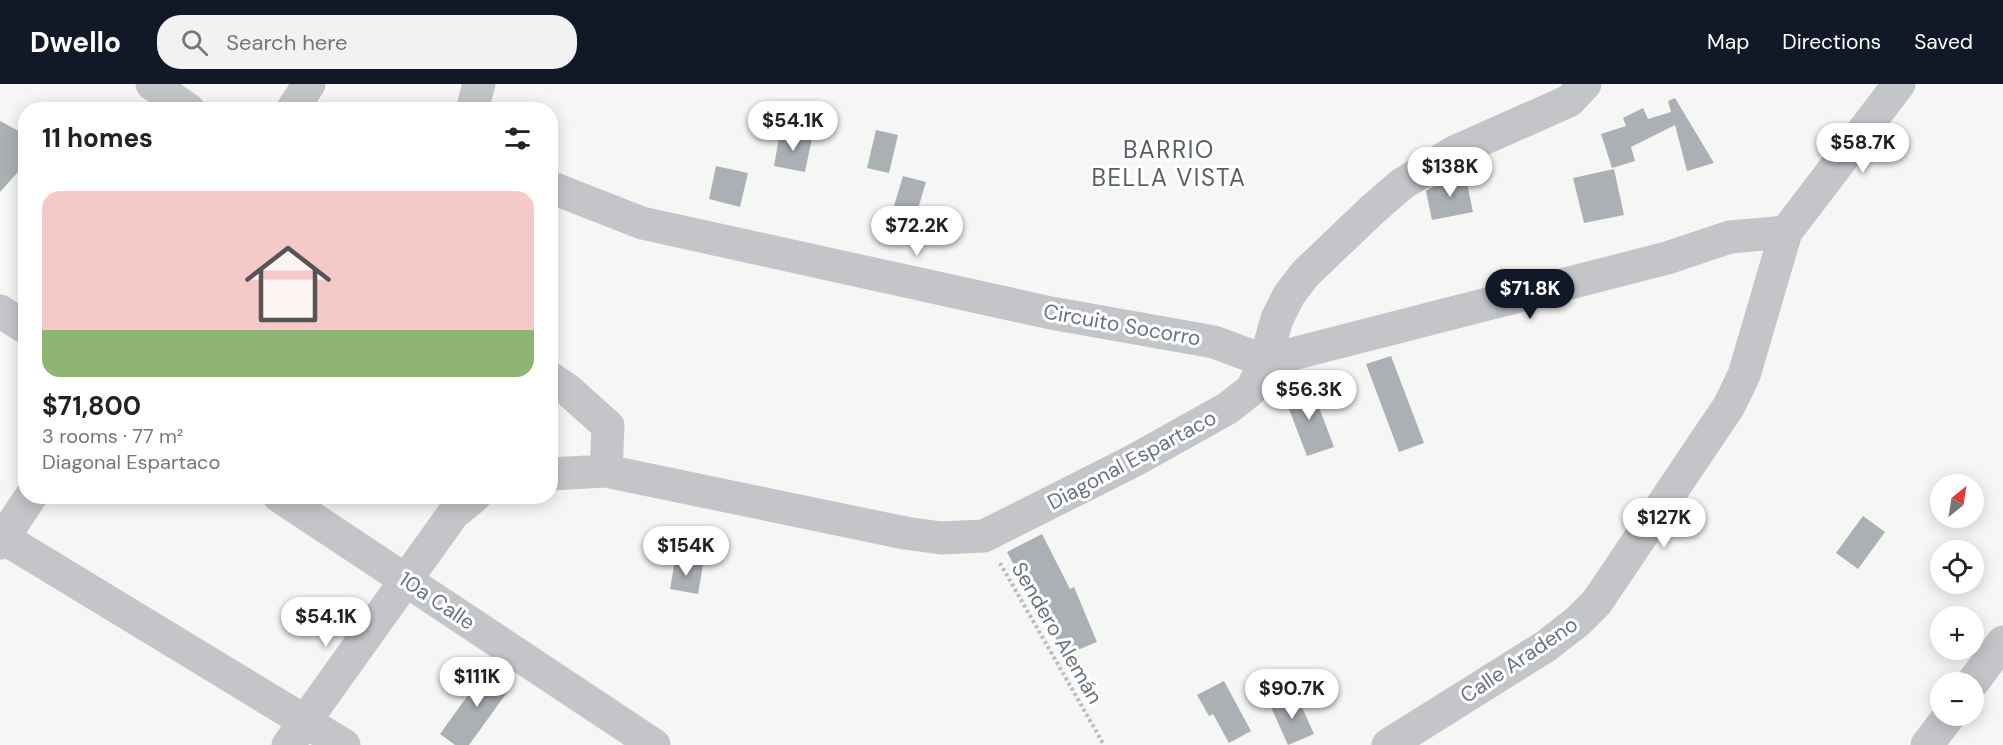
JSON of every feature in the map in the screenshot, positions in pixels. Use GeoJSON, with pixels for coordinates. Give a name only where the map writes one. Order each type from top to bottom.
{"type":"FeatureCollection","features":[{"type":"Feature","properties":{"kind":"street"},"geometry":{"type":"LineString","coordinates":[[152,84],[178,102]]}},
{"type":"Feature","properties":{"kind":"street"},"geometry":{"type":"LineString","coordinates":[[297,102],[309,84]]}},
{"type":"Feature","properties":{"kind":"street"},"geometry":{"type":"LineString","coordinates":[[474,102],[479,84]]}},
{"type":"Feature","properties":{"kind":"street"},"geometry":{"type":"LineString","coordinates":[[1585,84],[1569,101],[1454,152],[1402,184],[1371,210],[1305,274],[1289,295],[1277,319],[1266,361],[1667,258],[1730,237],[1786,232],[1899,84]]}},
{"type":"Feature","properties":{"kind":"street","name":"Circuito Socorro"},"geometry":{"type":"LineString","coordinates":[[558,190],[642,223],[1051,313],[1214,342],[1266,361]]}},
{"type":"Feature","properties":{"kind":"street","name":"Calle Aradeno"},"geometry":{"type":"LineString","coordinates":[[1388,745],[1546,646],[1597,602],[1729,406],[1744,375],[1786,232]]}},
{"type":"Feature","properties":{"kind":"street"},"geometry":{"type":"LineString","coordinates":[[0,311],[18,323]]}},
{"type":"Feature","properties":{"kind":"street","name":"Diagonal Espartaco"},"geometry":{"type":"LineString","coordinates":[[558,474],[606,471],[905,533],[941,538],[984,536],[1135,460],[1228,408],[1252,389],[1266,361]]}},
{"type":"Feature","properties":{"kind":"street"},"geometry":{"type":"LineString","coordinates":[[558,383],[608,426],[606,471]]}},
{"type":"Feature","properties":{"kind":"street"},"geometry":{"type":"LineString","coordinates":[[25,504],[1,539],[297,733],[344,745]]}},
{"type":"Feature","properties":{"kind":"street","name":"10a Calle"},"geometry":{"type":"LineString","coordinates":[[291,504],[654,745]]}},
{"type":"Feature","properties":{"kind":"street"},"geometry":{"type":"LineString","coordinates":[[297,733],[453,514],[465,504]]}},
{"type":"Feature","properties":{"kind":"street"},"geometry":{"type":"LineString","coordinates":[[1980,672],[2003,642]]}},
{"type":"Feature","properties":{"kind":"street"},"geometry":{"type":"LineString","coordinates":[[1927,745],[1941,726]]}},
{"type":"Feature","properties":{"kind":"path","name":"Sendero Alemán"},"geometry":{"type":"LineString","coordinates":[[984,536],[1104,745]]}},
{"type":"Feature","properties":{"kind":"building"},"geometry":{"type":"Polygon","coordinates":[[[1675,98],[1714,163],[1687,171],[1675,125],[1631,147],[1635,161],[1612,168],[1601,134],[1626,126],[1623,118],[1643,108],[1648,119],[1671,112],[1668,101],[1675,98]]]}},
{"type":"Feature","properties":{"kind":"building"},"geometry":{"type":"Polygon","coordinates":[[[0,121],[18,131],[18,172],[0,192],[0,121]]]}},
{"type":"Feature","properties":{"kind":"building"},"geometry":{"type":"Polygon","coordinates":[[[876,130],[898,135],[889,173],[867,168],[876,130]]]}},
{"type":"Feature","properties":{"kind":"building"},"geometry":{"type":"Polygon","coordinates":[[[780,132],[812,138],[805,172],[774,166],[780,132]]]}},
{"type":"Feature","properties":{"kind":"building"},"geometry":{"type":"Polygon","coordinates":[[[716,166],[748,173],[740,207],[709,199],[716,166]]]}},
{"type":"Feature","properties":{"kind":"building"},"geometry":{"type":"Polygon","coordinates":[[[1614,169],[1624,215],[1584,223],[1573,178],[1614,169]]]}},
{"type":"Feature","properties":{"kind":"building"},"geometry":{"type":"Polygon","coordinates":[[[1465,173],[1473,212],[1432,220],[1426,191],[1451,176],[1465,173]]]}},
{"type":"Feature","properties":{"kind":"building"},"geometry":{"type":"Polygon","coordinates":[[[903,176],[926,182],[917,212],[894,206],[903,176]]]}},
{"type":"Feature","properties":{"kind":"building"},"geometry":{"type":"Polygon","coordinates":[[[1391,356],[1424,443],[1399,452],[1366,364],[1391,356]]]}},
{"type":"Feature","properties":{"kind":"building"},"geometry":{"type":"Polygon","coordinates":[[[1311,386],[1334,447],[1307,456],[1284,396],[1311,386]]]}},
{"type":"Feature","properties":{"kind":"building"},"geometry":{"type":"Polygon","coordinates":[[[1863,516],[1885,532],[1858,569],[1836,553],[1863,516]]]}},
{"type":"Feature","properties":{"kind":"building"},"geometry":{"type":"Polygon","coordinates":[[[1042,534],[1070,589],[1074,587],[1097,642],[1063,656],[1029,575],[1021,579],[1007,552],[1042,534]]]}},
{"type":"Feature","properties":{"kind":"building"},"geometry":{"type":"Polygon","coordinates":[[[675,560],[703,565],[698,594],[670,589],[675,560]]]}},
{"type":"Feature","properties":{"kind":"building"},"geometry":{"type":"Polygon","coordinates":[[[489,666],[513,684],[469,745],[455,745],[440,734],[489,666]]]}},
{"type":"Feature","properties":{"kind":"building"},"geometry":{"type":"Polygon","coordinates":[[[1224,681],[1251,731],[1229,743],[1213,714],[1209,716],[1197,695],[1224,681]]]}},
{"type":"Feature","properties":{"kind":"building"},"geometry":{"type":"Polygon","coordinates":[[[1296,694],[1314,734],[1288,745],[1270,705],[1296,694]]]}},
{"type":"Feature","properties":{"kind":"district","name":"BARRIO BELLA VISTA"},"geometry":{"type":"Point","coordinates":[1169,164]}}]}
